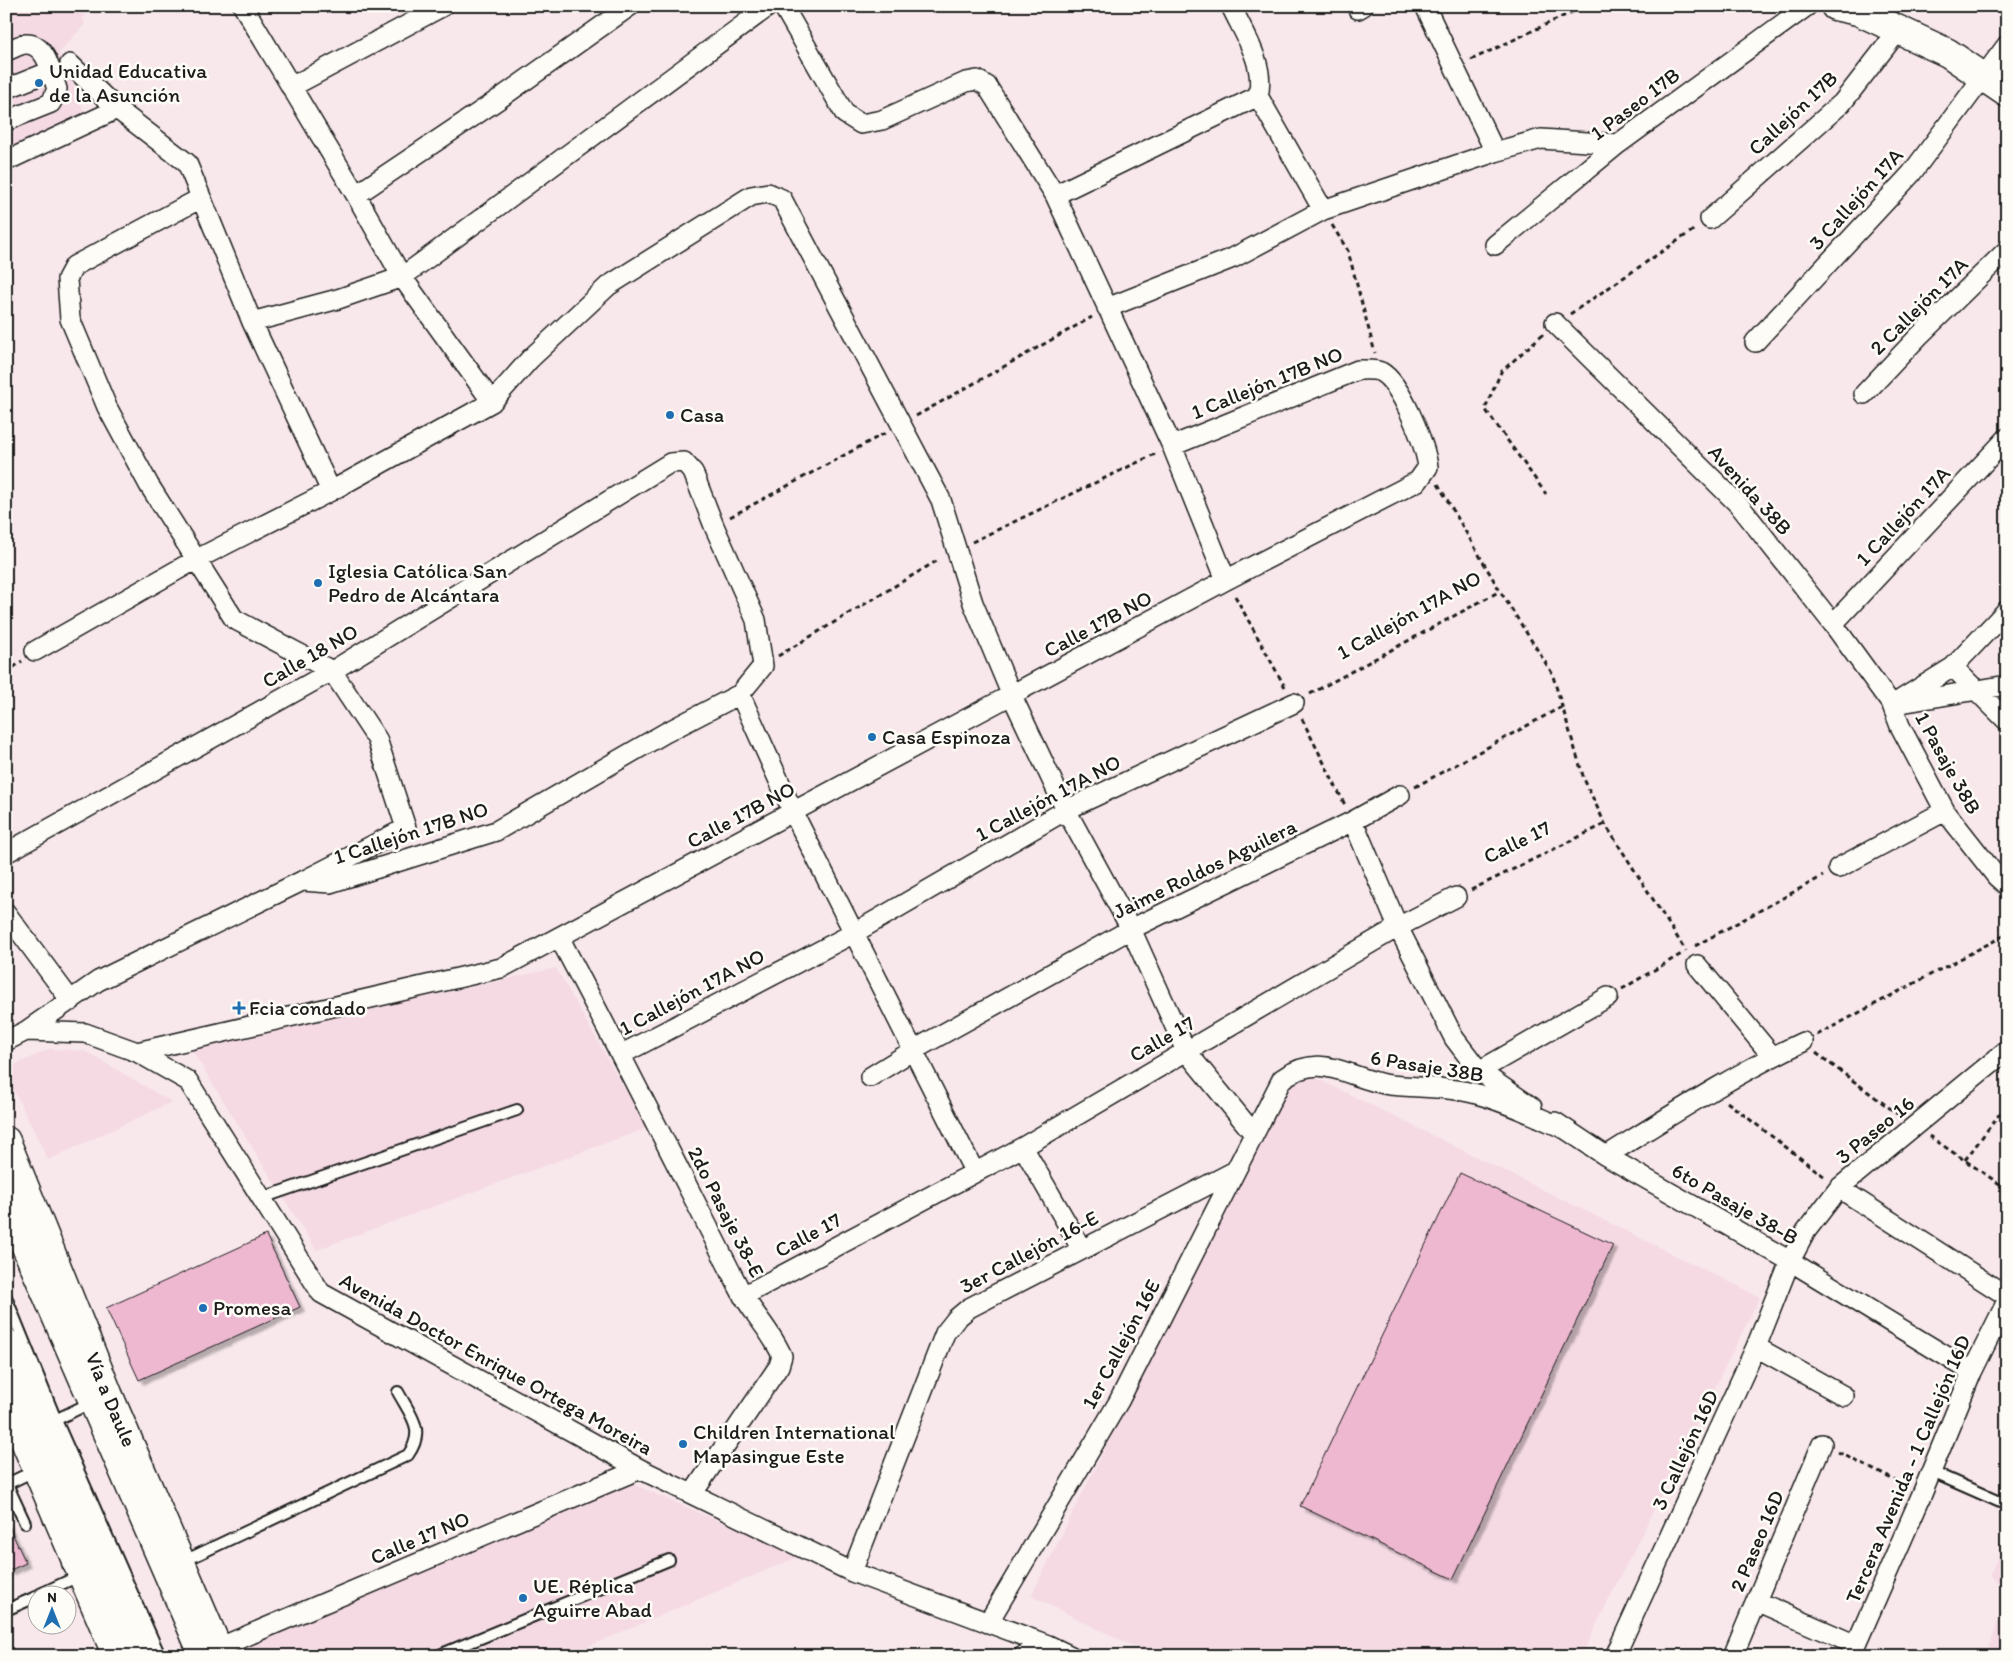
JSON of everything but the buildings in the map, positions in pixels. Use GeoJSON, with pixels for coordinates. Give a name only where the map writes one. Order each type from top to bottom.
{"type":"FeatureCollection","features":[{"type":"Feature","properties":{"kind":"main road"},"geometry":{"type":"LineString","coordinates":[[1835,6],[1858,11],[1948,53],[1981,78],[2007,93]]}},
{"type":"Feature","properties":{"kind":"main road","name":"Vía a Daule"},"geometry":{"type":"LineString","coordinates":[[8,1130],[109,1396],[181,1563],[214,1653]]}},
{"type":"Feature","properties":{"kind":"main road","name":"Vía a Daule"},"geometry":{"type":"LineString","coordinates":[[6,1201],[214,1653]]}},
{"type":"Feature","properties":{"kind":"main road"},"geometry":{"type":"LineString","coordinates":[[6,1344],[32,1431],[37,1470],[117,1656]]}},
{"type":"Feature","properties":{"kind":"main road"},"geometry":{"type":"LineString","coordinates":[[6,1398],[32,1431],[80,1514],[140,1656]]}},
{"type":"Feature","properties":{"kind":"main road"},"geometry":{"type":"LineString","coordinates":[[79,1568],[80,1514]]}},
{"type":"Feature","properties":{"kind":"street"},"geometry":{"type":"LineString","coordinates":[[243,6],[356,194],[402,277],[492,402]]}},
{"type":"Feature","properties":{"kind":"street"},"geometry":{"type":"LineString","coordinates":[[291,87],[443,6]]}},
{"type":"Feature","properties":{"kind":"street"},"geometry":{"type":"LineString","coordinates":[[356,194],[499,99],[630,6]]}},
{"type":"Feature","properties":{"kind":"street"},"geometry":{"type":"LineString","coordinates":[[252,322],[338,299],[402,277],[769,6]]}},
{"type":"Feature","properties":{"kind":"street"},"geometry":{"type":"LineString","coordinates":[[783,6],[845,114],[861,124],[882,120],[966,82],[977,80],[987,86],[1055,194],[1172,446],[1226,580]]}},
{"type":"Feature","properties":{"kind":"street"},"geometry":{"type":"LineString","coordinates":[[1231,6],[1260,68],[1261,84],[1258,96],[1323,210]]}},
{"type":"Feature","properties":{"kind":"street"},"geometry":{"type":"LineString","coordinates":[[1426,6],[1495,152]]}},
{"type":"Feature","properties":{"kind":"street","name":"1 Paseo 17B"},"geometry":{"type":"LineString","coordinates":[[1495,245],[1618,144],[1807,6]]}},
{"type":"Feature","properties":{"kind":"street","name":"Callejón 17B"},"geometry":{"type":"LineString","coordinates":[[1710,219],[1842,103],[1898,31]]}},
{"type":"Feature","properties":{"kind":"street"},"geometry":{"type":"LineString","coordinates":[[6,51],[26,44],[37,47],[45,55],[57,90],[51,103],[6,121]]}},
{"type":"Feature","properties":{"kind":"street","name":"3 Callejón 17A"},"geometry":{"type":"LineString","coordinates":[[1755,342],[1911,174],[2007,45]]}},
{"type":"Feature","properties":{"kind":"street"},"geometry":{"type":"LineString","coordinates":[[70,64],[117,109],[187,163],[252,322],[331,491]]}},
{"type":"Feature","properties":{"kind":"street"},"geometry":{"type":"LineString","coordinates":[[6,89],[51,71]]}},
{"type":"Feature","properties":{"kind":"street"},"geometry":{"type":"LineString","coordinates":[[1055,194],[1258,96]]}},
{"type":"Feature","properties":{"kind":"street"},"geometry":{"type":"LineString","coordinates":[[6,161],[117,109]]}},
{"type":"Feature","properties":{"kind":"street"},"geometry":{"type":"LineString","coordinates":[[1108,308],[1234,258],[1323,210],[1495,152],[1541,139],[1618,144]]}},
{"type":"Feature","properties":{"kind":"street"},"geometry":{"type":"LineString","coordinates":[[35,651],[195,560],[331,491],[492,402],[530,360],[608,286],[751,196],[768,193],[782,199],[941,500],[973,603],[1012,696],[1066,810],[1131,930],[1186,1051],[1254,1134]]}},
{"type":"Feature","properties":{"kind":"street"},"geometry":{"type":"LineString","coordinates":[[6,1041],[26,1031],[114,973],[406,828],[377,740],[332,671],[234,619],[195,560],[149,485],[107,407],[70,319],[67,279],[74,266],[201,198]]}},
{"type":"Feature","properties":{"kind":"street","name":"2 Callejón 17A"},"geometry":{"type":"LineString","coordinates":[[1864,394],[1899,356],[2007,250]]}},
{"type":"Feature","properties":{"kind":"street","name":"Avenida 38B"},"geometry":{"type":"LineString","coordinates":[[1556,323],[1739,506],[1833,624],[1892,705]]}},
{"type":"Feature","properties":{"kind":"street","name":"1 Callejón 17B NO"},"geometry":{"type":"LineString","coordinates":[[1172,446],[1358,370],[1379,370]]}},
{"type":"Feature","properties":{"kind":"street"},"geometry":{"type":"LineString","coordinates":[[1379,370],[1394,382],[1426,452],[1428,467]]}},
{"type":"Feature","properties":{"kind":"street","name":"1 Callejón 17A"},"geometry":{"type":"LineString","coordinates":[[1833,624],[2007,438]]}},
{"type":"Feature","properties":{"kind":"street","name":"1 Callejón 17B NO"},"geometry":{"type":"LineString","coordinates":[[302,881],[330,883],[496,831],[665,733],[740,694],[763,666],[756,620],[714,526],[693,472],[684,462]]}},
{"type":"Feature","properties":{"kind":"street","name":"Calle 18 NO"},"geometry":{"type":"LineString","coordinates":[[6,853],[332,671],[670,463],[684,462]]}},
{"type":"Feature","properties":{"kind":"street","name":"Calle 17B NO"},"geometry":{"type":"LineString","coordinates":[[137,1052],[502,968],[560,939],[1226,580],[1418,481],[1428,467]]}},
{"type":"Feature","properties":{"kind":"street"},"geometry":{"type":"LineString","coordinates":[[1892,705],[1952,667],[2007,610]]}},
{"type":"Feature","properties":{"kind":"street"},"geometry":{"type":"LineString","coordinates":[[1952,667],[1974,691],[2007,721]]}},
{"type":"Feature","properties":{"kind":"street"},"geometry":{"type":"LineString","coordinates":[[1892,705],[2007,685]]}},
{"type":"Feature","properties":{"kind":"street"},"geometry":{"type":"LineString","coordinates":[[740,694],[793,812],[974,1171]]}},
{"type":"Feature","properties":{"kind":"street","name":"1 Callejón 17A NO"},"geometry":{"type":"LineString","coordinates":[[622,1054],[854,932],[1066,810],[1294,703]]}},
{"type":"Feature","properties":{"kind":"street","name":"1 Pasaje 38B"},"geometry":{"type":"LineString","coordinates":[[1892,705],[1900,726],[1944,811],[1996,876],[2007,886]]}},
{"type":"Feature","properties":{"kind":"street","name":"Jaime Roldos Aguilera"},"geometry":{"type":"LineString","coordinates":[[870,1077],[912,1051],[1131,930],[1353,821],[1400,795]]}},
{"type":"Feature","properties":{"kind":"street"},"geometry":{"type":"LineString","coordinates":[[1838,868],[1944,811]]}},
{"type":"Feature","properties":{"kind":"street","name":"6to Pasaje 38-B"},"geometry":{"type":"LineString","coordinates":[[1353,821],[1398,927],[1454,1038],[1479,1071],[1606,1156],[1790,1261],[1972,1372]]}},
{"type":"Feature","properties":{"kind":"street","name":"Calle 17"},"geometry":{"type":"LineString","coordinates":[[743,1296],[974,1171],[1023,1147],[1398,927],[1456,897]]}},
{"type":"Feature","properties":{"kind":"street"},"geometry":{"type":"LineString","coordinates":[[6,913],[71,1001]]}},
{"type":"Feature","properties":{"kind":"street","name":"2do Pasaje 38-E"},"geometry":{"type":"LineString","coordinates":[[560,939],[622,1054],[743,1296],[775,1340],[782,1356],[779,1366],[693,1493]]}},
{"type":"Feature","properties":{"kind":"street"},"geometry":{"type":"LineString","coordinates":[[1692,958],[1772,1056]]}},
{"type":"Feature","properties":{"kind":"street"},"geometry":{"type":"LineString","coordinates":[[1479,1071],[1608,997]]}},
{"type":"Feature","properties":{"kind":"street"},"geometry":{"type":"LineString","coordinates":[[26,1031],[85,1033],[137,1052]]}},
{"type":"Feature","properties":{"kind":"street"},"geometry":{"type":"LineString","coordinates":[[1606,1156],[1712,1090],[1772,1056],[1802,1042]]}},
{"type":"Feature","properties":{"kind":"street","name":"3 Paseo 16"},"geometry":{"type":"LineString","coordinates":[[1790,1261],[1806,1231],[1839,1188],[2007,1050]]}},
{"type":"Feature","properties":{"kind":"street","name":"Avenida Doctor Enrique Ortega Moreira"},"geometry":{"type":"LineString","coordinates":[[137,1052],[188,1081],[321,1293],[640,1469],[693,1493],[852,1572],[1048,1645],[1071,1656]]}},
{"type":"Feature","properties":{"kind":"street","name":"6 Pasaje 38B"},"geometry":{"type":"LineString","coordinates":[[1282,1079],[1295,1070],[1312,1065],[1330,1067],[1369,1081],[1390,1085],[1448,1088],[1474,1093],[1565,1129]]}},
{"type":"Feature","properties":{"kind":"street","name":"1er Callejón 16E"},"geometry":{"type":"LineString","coordinates":[[988,1623],[1119,1401],[1282,1079]]}},
{"type":"Feature","properties":{"kind":"street"},"geometry":{"type":"LineString","coordinates":[[1023,1147],[1081,1248]]}},
{"type":"Feature","properties":{"kind":"street","name":"3er Callejón 16-E"},"geometry":{"type":"LineString","coordinates":[[852,1572],[945,1333],[957,1318],[969,1308],[1081,1248],[1235,1171]]}},
{"type":"Feature","properties":{"kind":"street"},"geometry":{"type":"LineString","coordinates":[[1839,1188],[2007,1296]]}},
{"type":"Feature","properties":{"kind":"street","name":"3 Callejón 16D"},"geometry":{"type":"LineString","coordinates":[[1616,1656],[1756,1347],[1790,1261]]}},
{"type":"Feature","properties":{"kind":"street","name":"Tercera Avenida - 1 Callejón 16D"},"geometry":{"type":"LineString","coordinates":[[1854,1651],[1932,1472],[1972,1372],[2007,1301]]}},
{"type":"Feature","properties":{"kind":"street"},"geometry":{"type":"LineString","coordinates":[[1756,1347],[1844,1396]]}},
{"type":"Feature","properties":{"kind":"street","name":"2 Paseo 16D"},"geometry":{"type":"LineString","coordinates":[[1733,1656],[1822,1444]]}},
{"type":"Feature","properties":{"kind":"street","name":"Calle 17 NO"},"geometry":{"type":"LineString","coordinates":[[214,1653],[640,1469]]}},
{"type":"Feature","properties":{"kind":"street"},"geometry":{"type":"LineString","coordinates":[[1756,1601],[1854,1651]]}},
{"type":"Feature","properties":{"kind":"street"},"geometry":{"type":"LineString","coordinates":[[1023,1656],[1048,1645]]}},
{"type":"Feature","properties":{"kind":"lane"},"geometry":{"type":"LineString","coordinates":[[262,1198],[518,1110]]}},
{"type":"Feature","properties":{"kind":"lane","name":"Vía a Daule"},"geometry":{"type":"LineString","coordinates":[[6,1224],[192,1656]]}},
{"type":"Feature","properties":{"kind":"lane"},"geometry":{"type":"LineString","coordinates":[[6,1296],[32,1431],[160,1656]]}},
{"type":"Feature","properties":{"kind":"lane"},"geometry":{"type":"LineString","coordinates":[[181,1563],[408,1455],[417,1444],[418,1434],[398,1392]]}},
{"type":"Feature","properties":{"kind":"lane"},"geometry":{"type":"LineString","coordinates":[[32,1431],[84,1406]]}},
{"type":"Feature","properties":{"kind":"lane"},"geometry":{"type":"LineString","coordinates":[[26,1523],[7,1482],[37,1470]]}},
{"type":"Feature","properties":{"kind":"lane"},"geometry":{"type":"LineString","coordinates":[[1932,1472],[2007,1504]]}},
{"type":"Feature","properties":{"kind":"lane"},"geometry":{"type":"LineString","coordinates":[[437,1656],[669,1560]]}},
{"type":"Feature","properties":{"kind":"lane"},"geometry":{"type":"LineString","coordinates":[[55,1584],[79,1568]]}},
{"type":"Feature","properties":{"kind":"lane"},"geometry":{"type":"LineString","coordinates":[[6,1610],[28,1600]]}},
{"type":"Feature","properties":{"kind":"path"},"geometry":{"type":"LineString","coordinates":[[1455,68],[1585,6]]}},
{"type":"Feature","properties":{"kind":"path"},"geometry":{"type":"LineString","coordinates":[[1323,210],[1348,251],[1379,370]]}},
{"type":"Feature","properties":{"kind":"path"},"geometry":{"type":"LineString","coordinates":[[1428,467],[1500,591],[1552,674],[1564,706],[1584,780],[1605,824],[1692,958]]}},
{"type":"Feature","properties":{"kind":"path","name":"1 Callejón 17A NO"},"geometry":{"type":"LineString","coordinates":[[1294,703],[1500,591]]}},
{"type":"Feature","properties":{"kind":"path"},"geometry":{"type":"LineString","coordinates":[[1400,795],[1564,706]]}},
{"type":"Feature","properties":{"kind":"path","name":"Calle 17"},"geometry":{"type":"LineString","coordinates":[[1456,897],[1605,824]]}},
{"type":"Feature","properties":{"kind":"path"},"geometry":{"type":"LineString","coordinates":[[1608,997],[1692,958],[1838,868]]}},
{"type":"Feature","properties":{"kind":"path"},"geometry":{"type":"LineString","coordinates":[[2007,934],[1802,1042],[1915,1127],[2007,1189]]}},
{"type":"Feature","properties":{"kind":"path"},"geometry":{"type":"LineString","coordinates":[[1712,1090],[1839,1188]]}},
{"type":"Feature","properties":{"kind":"path"},"geometry":{"type":"LineString","coordinates":[[1965,1160],[2007,1104]]}},
{"type":"Feature","properties":{"kind":"path"},"geometry":{"type":"LineString","coordinates":[[6,1112],[8,1130]]}},
{"type":"Feature","properties":{"kind":"path"},"geometry":{"type":"LineString","coordinates":[[1822,1444],[1922,1494]]}},
{"type":"Feature","properties":{"kind":"shaded area","name":"Unidad Educativa de la Asunción"},"geometry":{"type":"Polygon","coordinates":[[[6,6],[94,6],[82,17],[85,24],[59,53],[85,113],[6,154],[6,6]]]}},
{"type":"Feature","properties":{"kind":"shaded area"},"geometry":{"type":"Polygon","coordinates":[[[556,968],[647,1128],[316,1250],[191,1049],[556,968]]]}},
{"type":"Feature","properties":{"kind":"shaded area"},"geometry":{"type":"Polygon","coordinates":[[[49,1049],[85,1051],[172,1102],[48,1160],[6,1074],[6,1069],[49,1049]]]}},
{"type":"Feature","properties":{"kind":"shaded area"},"geometry":{"type":"Polygon","coordinates":[[[1296,1068],[1760,1297],[1581,1656],[1153,1656],[1031,1596],[1296,1068]]]}},
{"type":"Feature","properties":{"kind":"shaded area","name":"UE. Réplica Aguirre Abad"},"geometry":{"type":"Polygon","coordinates":[[[621,1479],[800,1556],[566,1656],[254,1656],[247,1640],[621,1479]]]}},
{"type":"Feature","properties":{"kind":"shaded area"},"geometry":{"type":"Polygon","coordinates":[[[2004,1544],[2007,1545],[2007,1589],[1989,1576],[2004,1544]]]}},
{"type":"Feature","properties":{"kind":"shaded area"},"geometry":{"type":"Polygon","coordinates":[[[2007,1600],[2007,1656],[1984,1656],[2007,1600]]]}},
{"type":"Feature","properties":{"kind":"place","name":"Unidad Educativa de la Asunción"},"geometry":{"type":"Point","coordinates":[39,83]}},
{"type":"Feature","properties":{"kind":"place","name":"Casa"},"geometry":{"type":"Point","coordinates":[670,415]}},
{"type":"Feature","properties":{"kind":"place","name":"Iglesia Católica San Pedro de Alcántara"},"geometry":{"type":"Point","coordinates":[318,583]}},
{"type":"Feature","properties":{"kind":"place","name":"Casa Espinoza"},"geometry":{"type":"Point","coordinates":[872,737]}},
{"type":"Feature","properties":{"kind":"place","name":"Fcia condado"},"geometry":{"type":"Point","coordinates":[239,1008]}},
{"type":"Feature","properties":{"kind":"place","name":"Promesa"},"geometry":{"type":"Point","coordinates":[203,1308]}},
{"type":"Feature","properties":{"kind":"place","name":"Children International Mapasingue Este"},"geometry":{"type":"Point","coordinates":[683,1444]}},
{"type":"Feature","properties":{"kind":"place","name":"UE. Réplica Aguirre Abad"},"geometry":{"type":"Point","coordinates":[523,1598]}}]}
